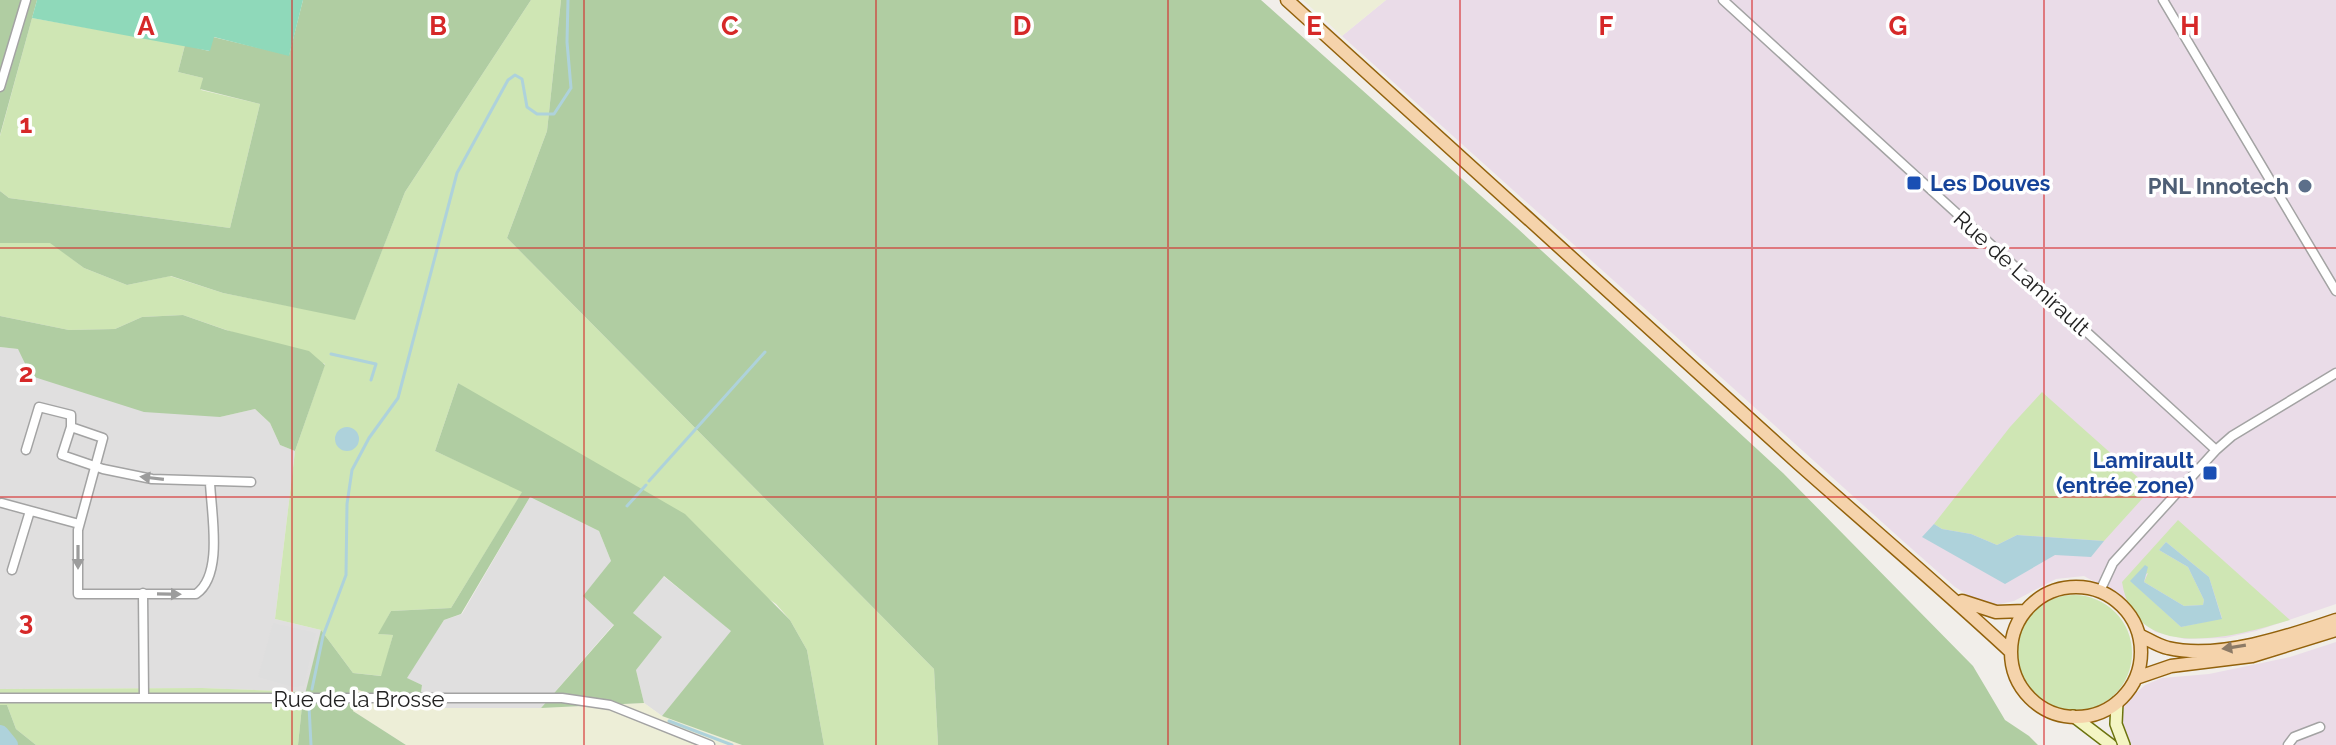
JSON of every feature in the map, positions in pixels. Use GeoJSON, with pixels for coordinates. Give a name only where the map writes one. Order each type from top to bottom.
{"type":"FeatureCollection","features":[{"type":"Feature","properties":{"kind":"main road"},"geometry":{"type":"LineString","coordinates":[[1287,0],[1798,463],[1955,598],[2011,652]]}},
{"type":"Feature","properties":{"kind":"main road"},"geometry":{"type":"LineString","coordinates":[[2079,587],[2100,591],[2120,604],[2135,623],[2141,656],[2136,678],[2117,702],[2104,710],[2073,716],[2054,712],[2036,703],[2018,680],[2011,652],[2015,630],[2025,611],[2040,597],[2059,589],[2079,587]]}},
{"type":"Feature","properties":{"kind":"main road"},"geometry":{"type":"LineString","coordinates":[[1955,598],[1996,612],[2025,611]]}},
{"type":"Feature","properties":{"kind":"main road"},"geometry":{"type":"LineString","coordinates":[[2139,635],[2167,648],[2221,649],[2275,639],[2336,620]]}},
{"type":"Feature","properties":{"kind":"main road"},"geometry":{"type":"LineString","coordinates":[[2136,678],[2171,666],[2252,656],[2336,630]]}},
{"type":"Feature","properties":{"kind":"main road"},"geometry":{"type":"LineString","coordinates":[[2117,702],[2116,724],[2124,745]]}},
{"type":"Feature","properties":{"kind":"main road"},"geometry":{"type":"LineString","coordinates":[[2073,716],[2111,745]]}},
{"type":"Feature","properties":{"kind":"street"},"geometry":{"type":"LineString","coordinates":[[0,87],[26,0]]}},
{"type":"Feature","properties":{"kind":"street","name":"Rue de Lamirault"},"geometry":{"type":"LineString","coordinates":[[1723,0],[2216,450]]}},
{"type":"Feature","properties":{"kind":"street"},"geometry":{"type":"LineString","coordinates":[[2163,0],[2336,291]]}},
{"type":"Feature","properties":{"kind":"street"},"geometry":{"type":"LineString","coordinates":[[2100,591],[2113,563],[2216,450],[2232,436],[2336,373]]}},
{"type":"Feature","properties":{"kind":"street"},"geometry":{"type":"LineString","coordinates":[[26,450],[39,407],[71,415],[71,427],[62,455],[152,479],[251,482]]}},
{"type":"Feature","properties":{"kind":"street"},"geometry":{"type":"LineString","coordinates":[[71,427],[103,438],[79,524],[78,594],[196,594],[203,589],[214,558],[210,482]]}},
{"type":"Feature","properties":{"kind":"street"},"geometry":{"type":"LineString","coordinates":[[2,503],[79,524]]}},
{"type":"Feature","properties":{"kind":"street"},"geometry":{"type":"LineString","coordinates":[[12,570],[30,511]]}},
{"type":"Feature","properties":{"kind":"street"},"geometry":{"type":"LineString","coordinates":[[143,593],[144,698]]}},
{"type":"Feature","properties":{"kind":"street","name":"Rue de la Brosse"},"geometry":{"type":"LineString","coordinates":[[0,698],[588,700],[610,705],[710,745]]}},
{"type":"Feature","properties":{"kind":"street"},"geometry":{"type":"LineString","coordinates":[[2288,745],[2299,734],[2320,727]]}},
{"type":"Feature","properties":{"kind":"shaded area"},"geometry":{"type":"Polygon","coordinates":[[[1386,0],[2336,0],[2336,604],[2256,631],[2225,638],[2185,639],[2155,632],[2124,598],[2084,576],[2056,579],[2014,601],[1991,606],[1975,600],[1955,587],[1903,541],[1342,36],[1386,0]]]}},
{"type":"Feature","properties":{"kind":"shaded area"},"geometry":{"type":"Polygon","coordinates":[[[0,347],[18,349],[220,417],[255,409],[270,423],[280,445],[295,451],[275,619],[321,630],[306,692],[202,688],[0,689],[0,347]]]}},
{"type":"Feature","properties":{"kind":"shaded area"},"geometry":{"type":"Polygon","coordinates":[[[530,497],[599,531],[611,561],[614,624],[541,708],[419,708],[422,685],[406,678],[444,620],[462,614],[530,497]]]}},
{"type":"Feature","properties":{"kind":"shaded area"},"geometry":{"type":"Polygon","coordinates":[[[663,576],[732,631],[662,716],[644,703],[636,670],[633,613],[663,576]]]}},
{"type":"Feature","properties":{"kind":"shaded area"},"geometry":{"type":"Polygon","coordinates":[[[273,623],[316,633],[304,686],[293,687],[258,677],[273,623]]]}},
{"type":"Feature","properties":{"kind":"shaded area"},"geometry":{"type":"Polygon","coordinates":[[[2336,642],[2336,745],[2128,745],[2121,737],[2121,707],[2145,685],[2162,678],[2209,674],[2290,657],[2336,642]]]}},
{"type":"Feature","properties":{"kind":"green space"},"geometry":{"type":"Polygon","coordinates":[[[0,0],[37,0],[0,135],[0,0]]]}},
{"type":"Feature","properties":{"kind":"green space"},"geometry":{"type":"Polygon","coordinates":[[[37,0],[303,0],[289,56],[214,37],[210,51],[32,18],[37,0]]]}},
{"type":"Feature","properties":{"kind":"green space"},"geometry":{"type":"Polygon","coordinates":[[[303,0],[531,0],[405,192],[355,320],[223,293],[171,276],[127,285],[84,268],[50,243],[0,243],[0,191],[9,198],[230,228],[260,104],[200,89],[203,78],[178,72],[185,45],[209,51],[213,37],[289,55],[303,0]]]}},
{"type":"Feature","properties":{"kind":"green space"},"geometry":{"type":"Polygon","coordinates":[[[531,0],[561,0],[547,131],[507,238],[934,669],[938,745],[824,745],[807,650],[790,620],[776,604],[458,383],[435,451],[523,491],[451,608],[391,611],[379,634],[393,635],[382,676],[353,673],[321,630],[275,619],[295,451],[325,364],[183,315],[142,317],[115,329],[69,330],[0,316],[0,243],[50,242],[84,268],[127,285],[170,276],[223,293],[355,319],[405,192],[531,0]]]}},
{"type":"Feature","properties":{"kind":"green space"},"geometry":{"type":"Polygon","coordinates":[[[561,0],[1261,0],[1517,228],[1783,473],[1973,666],[2005,720],[2038,745],[938,745],[934,669],[507,238],[547,131],[561,0]]]}},
{"type":"Feature","properties":{"kind":"green space"},"geometry":{"type":"Polygon","coordinates":[[[1303,0],[1386,0],[1342,36],[1303,0]]]}},
{"type":"Feature","properties":{"kind":"green space"},"geometry":{"type":"Polygon","coordinates":[[[32,18],[185,45],[178,72],[203,78],[201,90],[260,104],[230,228],[9,198],[0,191],[0,136],[32,18]]]}},
{"type":"Feature","properties":{"kind":"green space"},"geometry":{"type":"Polygon","coordinates":[[[183,315],[226,330],[309,351],[325,365],[295,451],[280,445],[270,423],[255,409],[220,417],[144,412],[31,376],[18,349],[0,347],[0,316],[69,330],[115,329],[142,317],[183,315]]]}},
{"type":"Feature","properties":{"kind":"green space"},"geometry":{"type":"Polygon","coordinates":[[[458,383],[685,514],[790,620],[807,650],[824,745],[742,745],[662,716],[731,631],[664,576],[633,613],[662,637],[636,670],[644,703],[541,708],[614,625],[583,596],[611,561],[599,531],[530,497],[461,614],[444,620],[407,678],[422,685],[419,708],[355,689],[353,711],[406,745],[298,745],[302,706],[321,630],[353,673],[381,676],[393,635],[378,634],[391,611],[451,608],[522,492],[435,451],[458,383]]]}},
{"type":"Feature","properties":{"kind":"green space"},"geometry":{"type":"Polygon","coordinates":[[[2042,392],[2151,489],[2104,541],[2017,535],[1997,545],[1934,524],[2010,427],[2042,392]]]}},
{"type":"Feature","properties":{"kind":"green space"},"geometry":{"type":"Polygon","coordinates":[[[2178,520],[2290,620],[2216,637],[2166,635],[2146,625],[2131,608],[2122,582],[2178,520]],[[2166,542],[2159,550],[2188,567],[2204,600],[2203,605],[2184,606],[2144,582],[2148,573],[2131,581],[2181,627],[2222,618],[2209,577],[2166,542]]]}},
{"type":"Feature","properties":{"kind":"green space"},"geometry":{"type":"Polygon","coordinates":[[[2074,595],[2096,599],[2115,612],[2128,631],[2132,653],[2128,675],[2115,694],[2096,707],[2074,711],[2052,707],[2033,694],[2020,675],[2016,653],[2020,631],[2033,612],[2052,599],[2074,595]]]}},
{"type":"Feature","properties":{"kind":"green space"},"geometry":{"type":"Polygon","coordinates":[[[202,688],[306,692],[298,745],[36,745],[16,729],[7,705],[0,705],[0,689],[202,688]]]}},
{"type":"Feature","properties":{"kind":"green space"},"geometry":{"type":"Polygon","coordinates":[[[355,688],[419,708],[541,708],[644,703],[662,716],[742,745],[406,745],[353,711],[355,688]]]}},
{"type":"Feature","properties":{"kind":"green space"},"geometry":{"type":"Polygon","coordinates":[[[0,705],[7,705],[16,729],[36,745],[0,745],[0,705]]]}},
{"type":"Feature","properties":{"kind":"water"},"geometry":{"type":"Polygon","coordinates":[[[347,427],[356,430],[359,439],[356,448],[347,451],[338,448],[335,439],[338,430],[347,427]]]}},
{"type":"Feature","properties":{"kind":"water"},"geometry":{"type":"Polygon","coordinates":[[[1934,524],[1997,545],[2017,535],[2104,541],[2091,557],[2055,555],[2005,584],[1922,537],[1934,524]]]}},
{"type":"Feature","properties":{"kind":"water"},"geometry":{"type":"Polygon","coordinates":[[[2166,542],[2209,577],[2222,619],[2181,627],[2130,581],[2145,565],[2148,567],[2144,582],[2184,606],[2203,605],[2204,600],[2188,567],[2159,550],[2166,542]]]}},
{"type":"Feature","properties":{"kind":"waterway"},"geometry":{"type":"LineString","coordinates":[[312,689],[323,636],[346,575],[347,504],[352,470],[369,438],[398,398],[457,173],[508,80],[515,75],[522,79],[527,107],[537,114],[554,114],[571,88],[567,42],[568,0]]}},
{"type":"Feature","properties":{"kind":"waterway"},"geometry":{"type":"LineString","coordinates":[[649,481],[765,352]]}},
{"type":"Feature","properties":{"kind":"waterway"},"geometry":{"type":"LineString","coordinates":[[331,354],[376,364],[371,380]]}},
{"type":"Feature","properties":{"kind":"waterway"},"geometry":{"type":"LineString","coordinates":[[627,506],[646,485]]}},
{"type":"Feature","properties":{"kind":"waterway"},"geometry":{"type":"LineString","coordinates":[[309,706],[311,745]]}},
{"type":"Feature","properties":{"kind":"waterway"},"geometry":{"type":"LineString","coordinates":[[669,721],[732,745]]}},
{"type":"Feature","properties":{"kind":"waterway"},"geometry":{"type":"LineString","coordinates":[[0,734],[9,745]]}},
{"type":"Feature","properties":{"kind":"place","name":"Les Douves"},"geometry":{"type":"Point","coordinates":[1914,183]}},
{"type":"Feature","properties":{"kind":"place","name":"PNL Innotech"},"geometry":{"type":"Point","coordinates":[2305,186]}},
{"type":"Feature","properties":{"kind":"place","name":"Lamirault (entrée zone)"},"geometry":{"type":"Point","coordinates":[2210,473]}}]}
